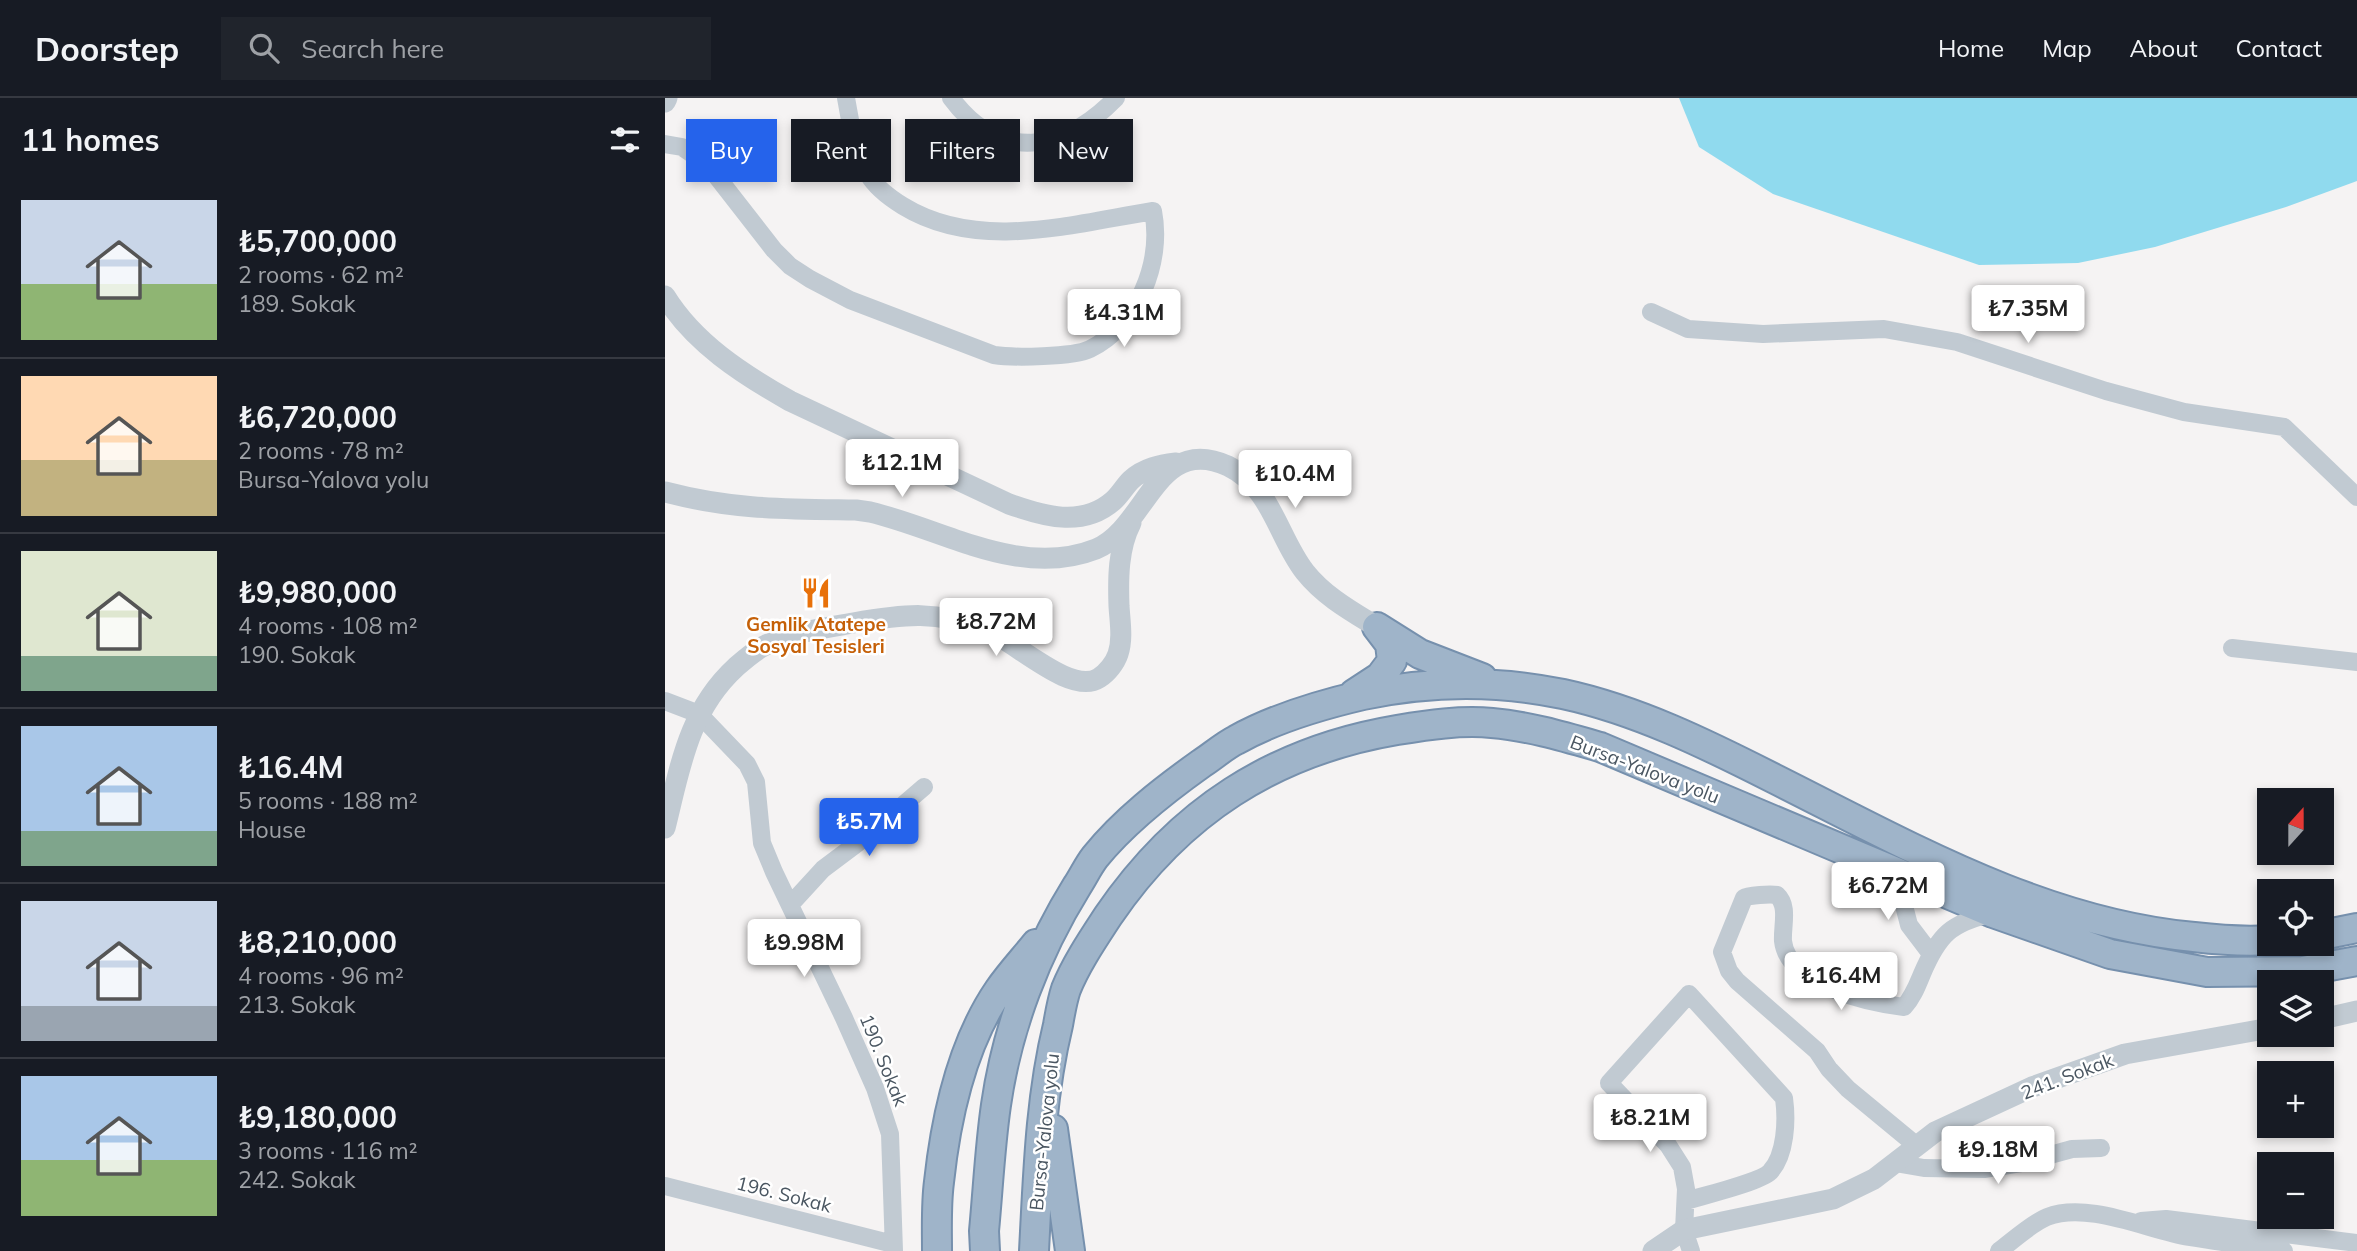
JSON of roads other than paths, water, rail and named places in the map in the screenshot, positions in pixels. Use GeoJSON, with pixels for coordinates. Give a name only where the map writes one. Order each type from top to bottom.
{"type":"FeatureCollection","features":[{"type":"Feature","properties":{"kind":"highway"},"geometry":{"type":"LineString","coordinates":[[1377,627],[1420,654],[1501,685]]}},
{"type":"Feature","properties":{"kind":"highway"},"geometry":{"type":"LineString","coordinates":[[1346,699],[1380,677],[1392,661],[1390,644],[1377,627]]}},
{"type":"Feature","properties":{"kind":"highway"},"geometry":{"type":"LineString","coordinates":[[937,1251],[938,1184],[943,1150],[964,1064],[973,1040],[999,990],[1054,923],[1094,858],[1155,796],[1235,740],[1285,718],[1346,699],[1420,686],[1467,683],[1563,694],[1666,728],[1721,752],[1952,867],[2053,908],[2149,933],[2257,941]]}},
{"type":"Feature","properties":{"kind":"highway","name":"Bursa-Yalova yolu"},"geometry":{"type":"LineString","coordinates":[[1034,1251],[1046,1081],[1066,989],[1092,940],[1127,889],[1167,844],[1205,810],[1248,781],[1290,760],[1332,745],[1382,733],[1432,724],[1491,723],[1549,733],[1600,747],[1993,914],[2110,954],[2207,972],[2303,971],[2357,961]]}},
{"type":"Feature","properties":{"kind":"highway"},"geometry":{"type":"LineString","coordinates":[[1705,792],[1721,752]]}},
{"type":"Feature","properties":{"kind":"highway"},"geometry":{"type":"LineString","coordinates":[[985,1251],[984,1231],[996,1105],[1011,1030],[1054,923]]}},
{"type":"Feature","properties":{"kind":"highway"},"geometry":{"type":"LineString","coordinates":[[2334,933],[2357,928]]}},
{"type":"Feature","properties":{"kind":"highway"},"geometry":{"type":"LineString","coordinates":[[1046,1081],[1070,1251]]}},
{"type":"Feature","properties":{"kind":"street"},"geometry":{"type":"LineString","coordinates":[[665,144],[682,147],[707,164],[774,250],[810,279],[850,300],[994,355],[1009,357],[1087,351],[1106,340],[1128,318],[1141,297],[1150,267],[1157,229],[1153,211],[1056,227],[1011,231],[970,230],[937,223],[898,203],[869,176],[855,142],[846,98]]}},
{"type":"Feature","properties":{"kind":"street"},"geometry":{"type":"LineString","coordinates":[[951,98],[978,127],[1003,140],[1034,144],[1063,136],[1092,118],[1116,98]]}},
{"type":"Feature","properties":{"kind":"street"},"geometry":{"type":"LineString","coordinates":[[665,296],[692,331],[763,386],[1009,504],[1040,515],[1064,518],[1095,512],[1114,500],[1130,481],[1148,469],[1160,465],[1207,460],[1228,466],[1253,485],[1272,509],[1297,562],[1312,581],[1334,600],[1377,627]]}},
{"type":"Feature","properties":{"kind":"street"},"geometry":{"type":"LineString","coordinates":[[1651,312],[1688,329],[1763,334],[1884,328],[1944,340],[2106,391],[2184,412],[2284,427],[2357,497]]}},
{"type":"Feature","properties":{"kind":"street"},"geometry":{"type":"LineString","coordinates":[[665,492],[745,508],[870,512],[1006,555],[1045,559],[1066,557],[1097,548],[1117,535],[1135,515],[1159,480],[1167,472],[1189,461]]}},
{"type":"Feature","properties":{"kind":"street"},"geometry":{"type":"LineString","coordinates":[[665,828],[686,747],[699,714],[724,678],[762,646],[808,631],[891,616],[928,614],[950,617],[992,631],[1066,678],[1090,683],[1106,673],[1119,649],[1120,567],[1125,536],[1135,515]]}},
{"type":"Feature","properties":{"kind":"street"},"geometry":{"type":"LineString","coordinates":[[2232,648],[2357,662]]}},
{"type":"Feature","properties":{"kind":"street"},"geometry":{"type":"LineString","coordinates":[[665,701],[699,714]]}},
{"type":"Feature","properties":{"kind":"street","name":"190. Sokak"},"geometry":{"type":"LineString","coordinates":[[699,714],[747,764],[756,782],[762,843],[875,1088],[890,1134],[893,1248]]}},
{"type":"Feature","properties":{"kind":"street"},"geometry":{"type":"LineString","coordinates":[[790,905],[823,869],[867,836],[923,787]]}},
{"type":"Feature","properties":{"kind":"street"},"geometry":{"type":"LineString","coordinates":[[1878,864],[1901,894],[1909,925],[1931,954]]}},
{"type":"Feature","properties":{"kind":"street"},"geometry":{"type":"LineString","coordinates":[[1917,1146],[1848,1089],[1812,1046],[1737,981],[1725,964],[1723,952],[1744,898],[1771,894],[1780,897],[1783,904],[1783,942],[1786,954],[1803,973],[1822,985],[1879,1004],[1904,1007],[1912,998],[1941,937],[1952,928],[1974,918],[1993,914]]}},
{"type":"Feature","properties":{"kind":"street"},"geometry":{"type":"LineString","coordinates":[[1686,1201],[1768,1174],[1777,1162],[1786,1114],[1784,1098],[1689,994],[1609,1083],[1675,1156],[1686,1180],[1685,1230],[1691,1251]]}},
{"type":"Feature","properties":{"kind":"street"},"geometry":{"type":"LineString","coordinates":[[2334,1017],[2357,1011]]}},
{"type":"Feature","properties":{"kind":"street","name":"241. Sokak"},"geometry":{"type":"LineString","coordinates":[[1685,1230],[1833,1199],[1874,1179],[1935,1132],[2032,1087],[2125,1054],[2257,1030]]}},
{"type":"Feature","properties":{"kind":"street"},"geometry":{"type":"LineString","coordinates":[[1895,1163],[1924,1168],[1984,1169],[2021,1163],[2073,1149],[2101,1148]]}},
{"type":"Feature","properties":{"kind":"street","name":"196. Sokak"},"geometry":{"type":"LineString","coordinates":[[665,1186],[893,1248]]}},
{"type":"Feature","properties":{"kind":"street"},"geometry":{"type":"LineString","coordinates":[[1999,1251],[2047,1217],[2072,1213],[2097,1214],[2188,1237],[2284,1251]]}},
{"type":"Feature","properties":{"kind":"street"},"geometry":{"type":"LineString","coordinates":[[2134,1222],[2166,1219],[2357,1243]]}},
{"type":"Feature","properties":{"kind":"street"},"geometry":{"type":"LineString","coordinates":[[1653,1251],[1685,1230]]}},
{"type":"Feature","properties":{"kind":"water"},"geometry":{"type":"Polygon","coordinates":[[[1679,98],[2357,98],[2357,181],[2286,207],[2155,247],[2078,263],[1979,265],[1773,194],[1699,147],[1679,98]]]}},
{"type":"Feature","properties":{"kind":"place","name":"Gemlik Atatepe Sosyal Tesisleri"},"geometry":{"type":"Point","coordinates":[816,593]}}]}
